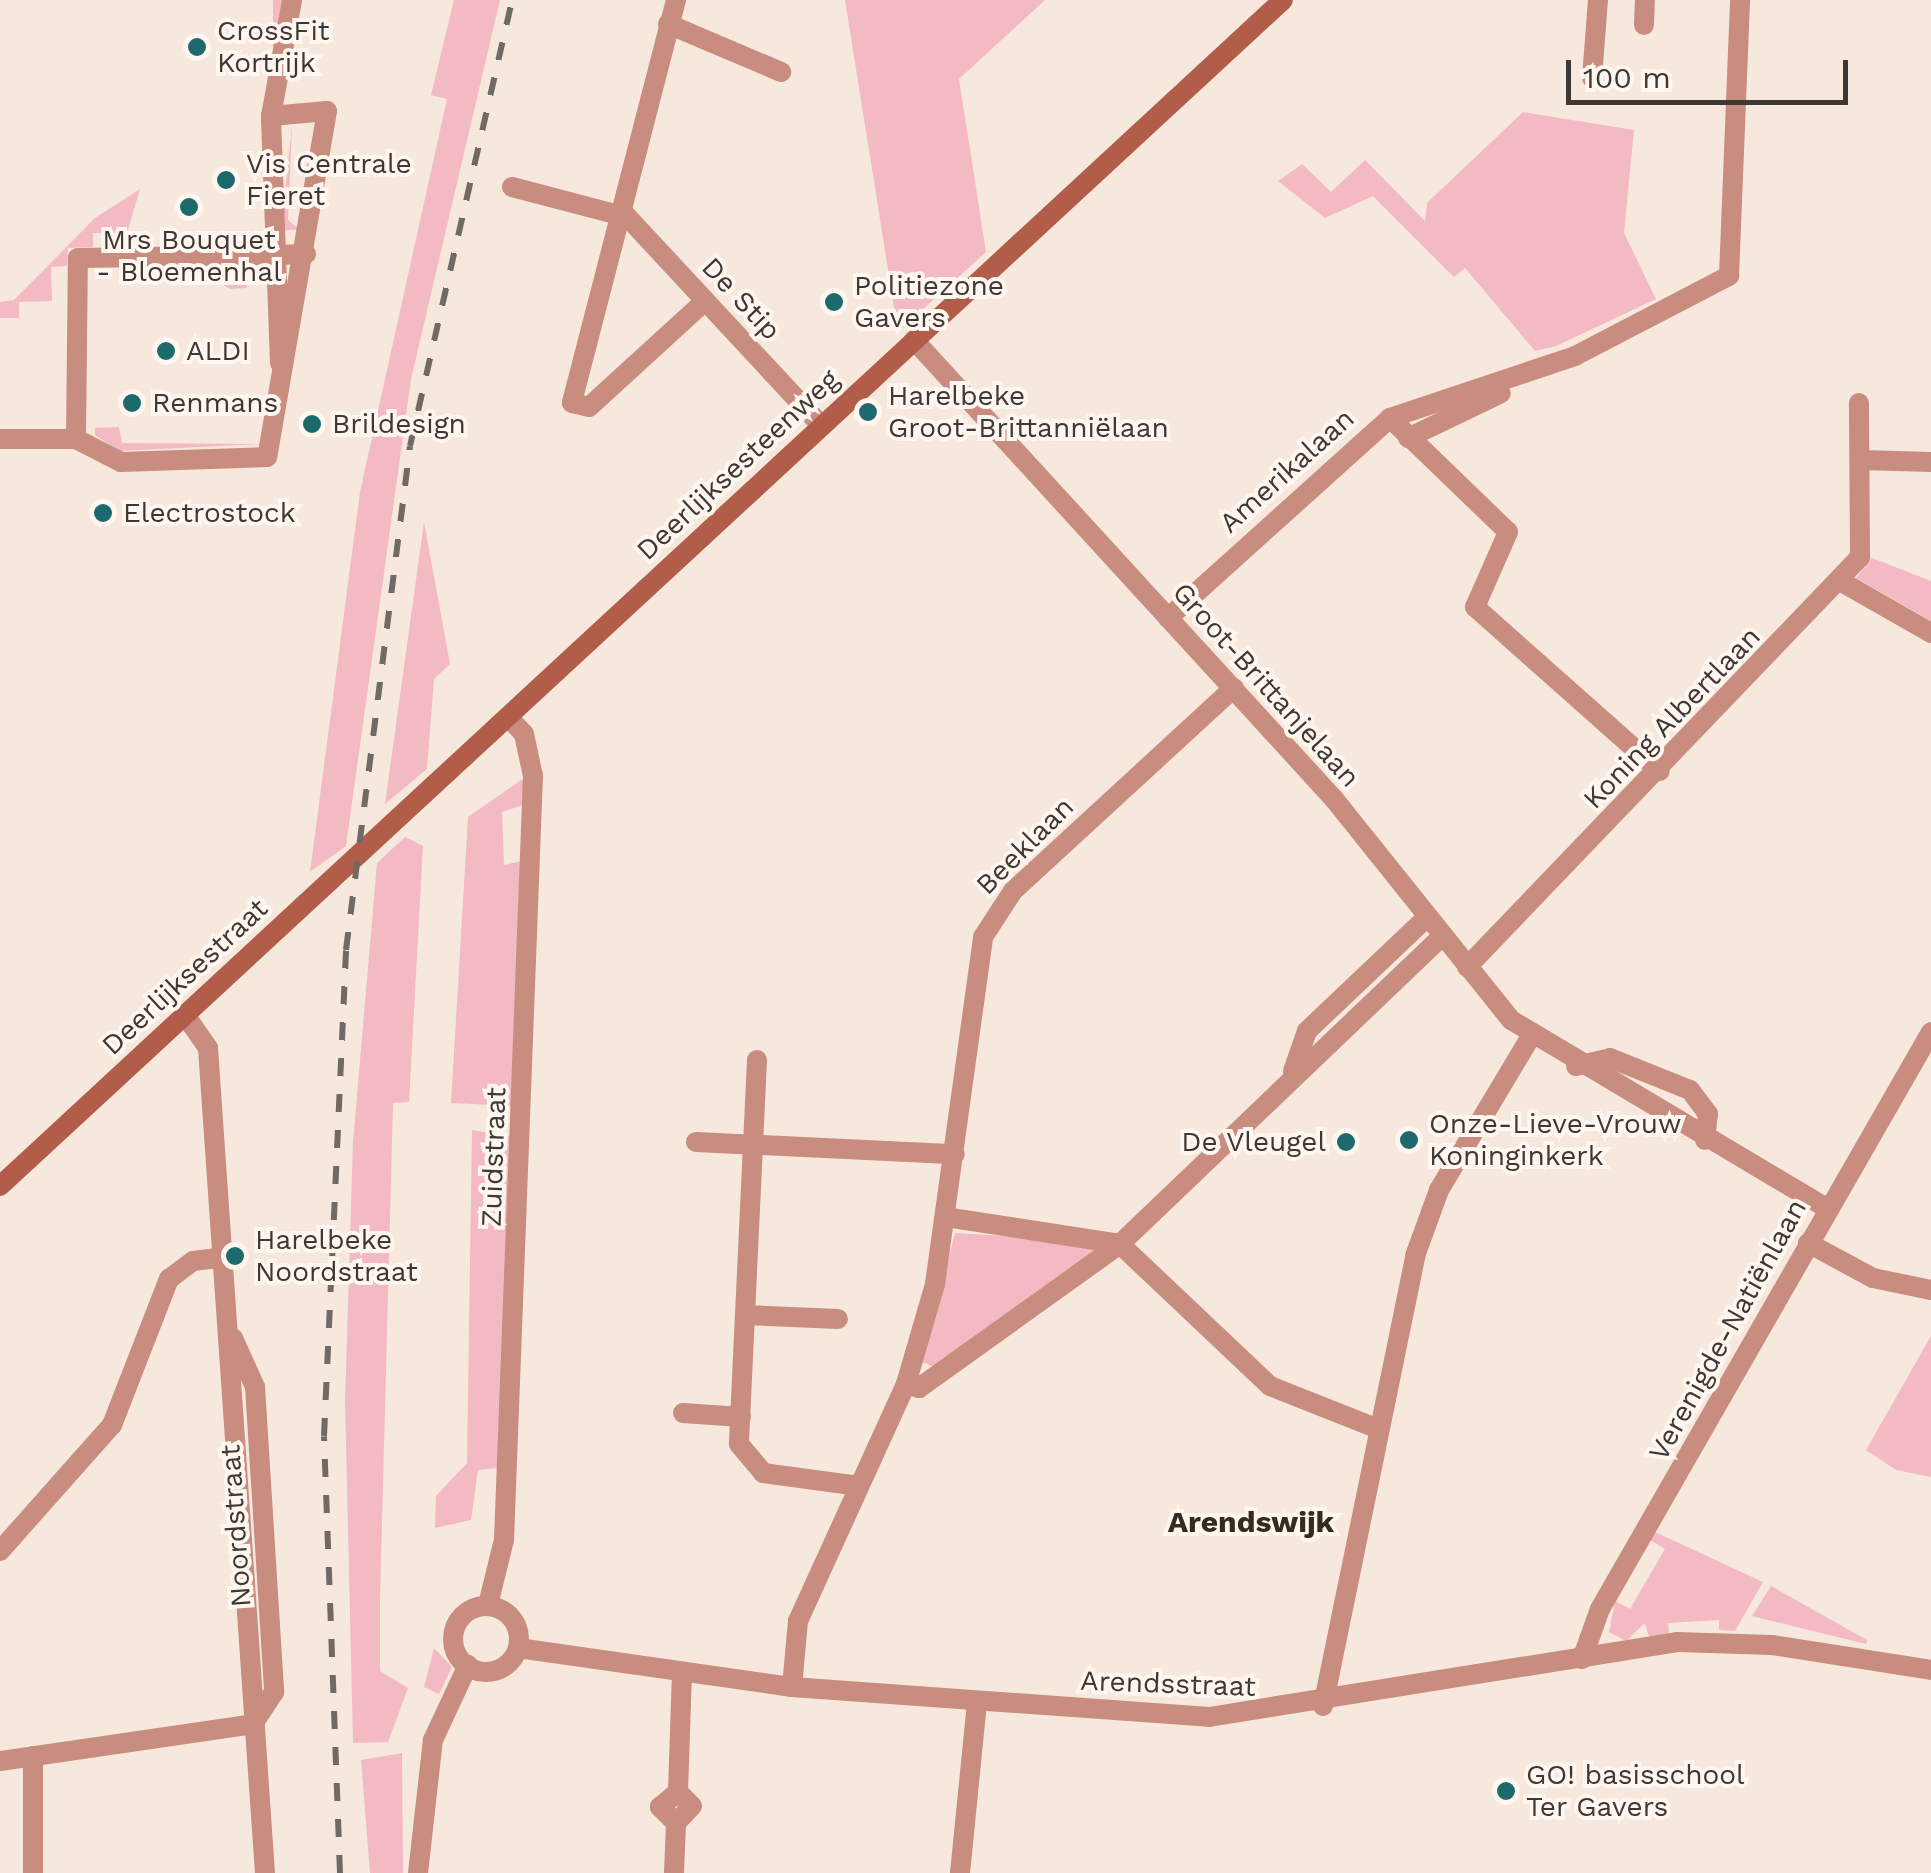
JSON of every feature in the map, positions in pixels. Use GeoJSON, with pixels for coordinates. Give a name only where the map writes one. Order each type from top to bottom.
{"type":"FeatureCollection","features":[{"type":"Feature","properties":{"kind":"main road","name":"Deerlijksesteenweg"},"geometry":{"type":"LineString","coordinates":[[409,808],[1283,0]]}},
{"type":"Feature","properties":{"kind":"main road","name":"Deerlijksestraat"},"geometry":{"type":"LineString","coordinates":[[0,1186],[409,808]]}},
{"type":"Feature","properties":{"kind":"street"},"geometry":{"type":"LineString","coordinates":[[281,393],[271,116],[292,0]]}},
{"type":"Feature","properties":{"kind":"street"},"geometry":{"type":"LineString","coordinates":[[676,0],[572,403],[589,407],[705,301]]}},
{"type":"Feature","properties":{"kind":"street"},"geometry":{"type":"LineString","coordinates":[[1592,78],[1598,0]]}},
{"type":"Feature","properties":{"kind":"street"},"geometry":{"type":"LineString","coordinates":[[1644,25],[1646,0]]}},
{"type":"Feature","properties":{"kind":"street","name":"Amerikalaan"},"geometry":{"type":"LineString","coordinates":[[1408,438],[1729,276],[1740,0]]}},
{"type":"Feature","properties":{"kind":"street"},"geometry":{"type":"LineString","coordinates":[[668,24],[781,72]]}},
{"type":"Feature","properties":{"kind":"street"},"geometry":{"type":"LineString","coordinates":[[0,439],[76,439],[120,462],[267,458],[306,254],[327,111],[271,116]]}},
{"type":"Feature","properties":{"kind":"street"},"geometry":{"type":"LineString","coordinates":[[512,187],[620,213]]}},
{"type":"Feature","properties":{"kind":"street","name":"De Stip"},"geometry":{"type":"LineString","coordinates":[[620,213],[822,425]]}},
{"type":"Feature","properties":{"kind":"street"},"geometry":{"type":"LineString","coordinates":[[76,439],[78,258],[306,254]]}},
{"type":"Feature","properties":{"kind":"street","name":"Groot-Brittanjelaan"},"geometry":{"type":"LineString","coordinates":[[914,340],[1234,688],[1530,1038],[1828,1209]]}},
{"type":"Feature","properties":{"kind":"street","name":"Amerikalaan"},"geometry":{"type":"LineString","coordinates":[[1168,618],[1390,418],[1574,356]]}},
{"type":"Feature","properties":{"kind":"street","name":"Koning Albertlaan"},"geometry":{"type":"LineString","coordinates":[[1468,967],[1660,772],[1860,557],[1859,403]]}},
{"type":"Feature","properties":{"kind":"street"},"geometry":{"type":"LineString","coordinates":[[1390,418],[1508,532],[1475,607],[1660,772]]}},
{"type":"Feature","properties":{"kind":"street"},"geometry":{"type":"LineString","coordinates":[[1861,460],[1931,462]]}},
{"type":"Feature","properties":{"kind":"street"},"geometry":{"type":"LineString","coordinates":[[1840,581],[1931,633]]}},
{"type":"Feature","properties":{"kind":"street","name":"Beeklaan"},"geometry":{"type":"LineString","coordinates":[[792,1686],[798,1621],[906,1384],[946,1217],[976,977],[996,912],[1234,688]]}},
{"type":"Feature","properties":{"kind":"street","name":"Zuidstraat"},"geometry":{"type":"LineString","coordinates":[[488,1605],[504,1540],[534,776],[524,734],[508,717]]}},
{"type":"Feature","properties":{"kind":"street"},"geometry":{"type":"LineString","coordinates":[[1294,1071],[1308,1031],[1427,917]]}},
{"type":"Feature","properties":{"kind":"street"},"geometry":{"type":"LineString","coordinates":[[906,1384],[919,1388],[1120,1244],[1294,1071],[1331,1047],[1442,936]]}},
{"type":"Feature","properties":{"kind":"street","name":"Noordstraat"},"geometry":{"type":"LineString","coordinates":[[185,1014],[208,1048],[228,1324],[254,1387],[274,1692],[253,1724],[265,1873]]}},
{"type":"Feature","properties":{"kind":"street","name":"Verenigde-Natiënlaan"},"geometry":{"type":"LineString","coordinates":[[1582,1660],[1600,1609],[1931,1034]]}},
{"type":"Feature","properties":{"kind":"street"},"geometry":{"type":"LineString","coordinates":[[1323,1706],[1376,1428],[1438,1190],[1530,1038]]}},
{"type":"Feature","properties":{"kind":"street"},"geometry":{"type":"LineString","coordinates":[[1576,1066],[1610,1058],[1690,1090],[1708,1114],[1705,1140]]}},
{"type":"Feature","properties":{"kind":"street"},"geometry":{"type":"LineString","coordinates":[[757,1060],[740,1417],[746,1462],[763,1474],[858,1486]]}},
{"type":"Feature","properties":{"kind":"street"},"geometry":{"type":"LineString","coordinates":[[696,1142],[956,1154]]}},
{"type":"Feature","properties":{"kind":"street"},"geometry":{"type":"LineString","coordinates":[[946,1217],[1120,1244],[1270,1386],[1376,1428]]}},
{"type":"Feature","properties":{"kind":"street"},"geometry":{"type":"LineString","coordinates":[[1808,1243],[1873,1278],[1931,1290]]}},
{"type":"Feature","properties":{"kind":"street"},"geometry":{"type":"LineString","coordinates":[[0,1551],[112,1425],[169,1278],[192,1261],[226,1257]]}},
{"type":"Feature","properties":{"kind":"street"},"geometry":{"type":"LineString","coordinates":[[747,1315],[838,1319]]}},
{"type":"Feature","properties":{"kind":"street"},"geometry":{"type":"LineString","coordinates":[[684,1413],[740,1417]]}},
{"type":"Feature","properties":{"kind":"street"},"geometry":{"type":"LineString","coordinates":[[488,1605],[512,1618],[518,1648],[497,1670],[468,1666],[454,1644],[456,1625],[488,1605]]}},
{"type":"Feature","properties":{"kind":"street","name":"Arendsstraat"},"geometry":{"type":"LineString","coordinates":[[518,1648],[682,1674],[792,1686],[1209,1718],[1323,1706],[1582,1660],[1733,1641],[1931,1670]]}},
{"type":"Feature","properties":{"kind":"street"},"geometry":{"type":"LineString","coordinates":[[418,1873],[434,1740],[468,1666]]}},
{"type":"Feature","properties":{"kind":"street"},"geometry":{"type":"LineString","coordinates":[[674,1873],[676,1823],[692,1806],[678,1792],[682,1674]]}},
{"type":"Feature","properties":{"kind":"street"},"geometry":{"type":"LineString","coordinates":[[960,1873],[977,1703]]}},
{"type":"Feature","properties":{"kind":"street"},"geometry":{"type":"LineString","coordinates":[[0,1761],[253,1724]]}},
{"type":"Feature","properties":{"kind":"street"},"geometry":{"type":"LineString","coordinates":[[33,1873],[34,1756]]}},
{"type":"Feature","properties":{"kind":"shaded area"},"geometry":{"type":"Polygon","coordinates":[[[273,0],[284,0],[284,98],[273,98],[273,0]]]}},
{"type":"Feature","properties":{"kind":"shaded area"},"geometry":{"type":"Polygon","coordinates":[[[454,0],[500,0],[411,379],[346,846],[310,872],[360,492],[447,99],[431,95],[454,0]]]}},
{"type":"Feature","properties":{"kind":"shaded area"},"geometry":{"type":"Polygon","coordinates":[[[845,0],[1045,0],[959,79],[986,252],[898,332],[845,0]]]}},
{"type":"Feature","properties":{"kind":"shaded area"},"geometry":{"type":"Polygon","coordinates":[[[1523,112],[1634,130],[1624,233],[1656,299],[1556,346],[1535,351],[1465,268],[1454,277],[1373,196],[1325,218],[1278,181],[1302,164],[1331,192],[1365,160],[1425,221],[1427,203],[1523,112]]]}},
{"type":"Feature","properties":{"kind":"shaded area"},"geometry":{"type":"Polygon","coordinates":[[[292,125],[288,220],[299,229],[281,231],[292,125]]]}},
{"type":"Feature","properties":{"kind":"shaded area"},"geometry":{"type":"Polygon","coordinates":[[[140,189],[127,233],[93,233],[93,247],[68,248],[67,266],[51,267],[52,301],[19,302],[19,318],[0,318],[0,302],[14,300],[95,218],[140,189]]]}},
{"type":"Feature","properties":{"kind":"shaded area"},"geometry":{"type":"Polygon","coordinates":[[[253,274],[246,288],[231,289],[211,279],[121,276],[253,274]]]}},
{"type":"Feature","properties":{"kind":"shaded area"},"geometry":{"type":"Polygon","coordinates":[[[119,427],[122,443],[262,444],[119,451],[95,435],[95,428],[119,427]]]}},
{"type":"Feature","properties":{"kind":"shaded area"},"geometry":{"type":"Polygon","coordinates":[[[424,522],[450,664],[434,679],[427,769],[385,804],[424,522]]]}},
{"type":"Feature","properties":{"kind":"shaded area"},"geometry":{"type":"Polygon","coordinates":[[[1872,558],[1931,581],[1931,621],[1856,578],[1872,558]]]}},
{"type":"Feature","properties":{"kind":"shaded area"},"geometry":{"type":"Polygon","coordinates":[[[524,778],[523,805],[502,812],[504,865],[522,861],[515,1106],[451,1103],[468,817],[524,778]]]}},
{"type":"Feature","properties":{"kind":"shaded area"},"geometry":{"type":"Polygon","coordinates":[[[405,837],[423,846],[409,1102],[393,1103],[380,1671],[408,1688],[388,1742],[353,1743],[345,1402],[353,1142],[377,863],[405,837]]]}},
{"type":"Feature","properties":{"kind":"shaded area"},"geometry":{"type":"Polygon","coordinates":[[[472,1130],[513,1137],[498,1468],[478,1470],[471,1520],[435,1528],[436,1496],[467,1463],[472,1130]]]}},
{"type":"Feature","properties":{"kind":"shaded area"},"geometry":{"type":"Polygon","coordinates":[[[955,1233],[1022,1237],[1096,1250],[937,1368],[922,1362],[955,1233]]]}},
{"type":"Feature","properties":{"kind":"shaded area"},"geometry":{"type":"Polygon","coordinates":[[[1931,1336],[1931,1477],[1896,1470],[1866,1450],[1931,1336]]]}},
{"type":"Feature","properties":{"kind":"shaded area"},"geometry":{"type":"Polygon","coordinates":[[[1655,1532],[1763,1582],[1735,1631],[1719,1630],[1719,1620],[1668,1623],[1669,1634],[1649,1637],[1645,1623],[1626,1641],[1609,1632],[1615,1601],[1630,1609],[1665,1549],[1650,1540],[1655,1532]]]}},
{"type":"Feature","properties":{"kind":"shaded area"},"geometry":{"type":"Polygon","coordinates":[[[1771,1586],[1867,1640],[1866,1644],[1752,1616],[1771,1586]]]}},
{"type":"Feature","properties":{"kind":"shaded area"},"geometry":{"type":"Polygon","coordinates":[[[434,1648],[452,1667],[439,1694],[424,1687],[434,1648]]]}},
{"type":"Feature","properties":{"kind":"shaded area"},"geometry":{"type":"Polygon","coordinates":[[[402,1753],[403,1873],[370,1873],[361,1760],[402,1753]]]}},
{"type":"Feature","properties":{"kind":"railway"},"geometry":{"type":"LineString","coordinates":[[340,1873],[324,1436],[346,950],[410,446],[512,0]]}},
{"type":"Feature","properties":{"kind":"place","name":"CrossFit Kortrijk"},"geometry":{"type":"Point","coordinates":[197,47]}},
{"type":"Feature","properties":{"kind":"place","name":"Vis Centrale Fieret"},"geometry":{"type":"Point","coordinates":[226,180]}},
{"type":"Feature","properties":{"kind":"place","name":"Mrs Bouquet - Bloemenhal"},"geometry":{"type":"Point","coordinates":[189,207]}},
{"type":"Feature","properties":{"kind":"place","name":"Politiezone Gavers"},"geometry":{"type":"Point","coordinates":[834,302]}},
{"type":"Feature","properties":{"kind":"place","name":"ALDI"},"geometry":{"type":"Point","coordinates":[166,351]}},
{"type":"Feature","properties":{"kind":"place","name":"Renmans"},"geometry":{"type":"Point","coordinates":[132,403]}},
{"type":"Feature","properties":{"kind":"place","name":"Harelbeke Groot-Brittanniëlaan"},"geometry":{"type":"Point","coordinates":[868,412]}},
{"type":"Feature","properties":{"kind":"place","name":"Brildesign"},"geometry":{"type":"Point","coordinates":[312,424]}},
{"type":"Feature","properties":{"kind":"place","name":"Electrostock"},"geometry":{"type":"Point","coordinates":[103,513]}},
{"type":"Feature","properties":{"kind":"place","name":"Onze-Lieve-Vrouw Koninginkerk"},"geometry":{"type":"Point","coordinates":[1409,1140]}},
{"type":"Feature","properties":{"kind":"place","name":"De Vleugel"},"geometry":{"type":"Point","coordinates":[1346,1142]}},
{"type":"Feature","properties":{"kind":"place","name":"Harelbeke Noordstraat"},"geometry":{"type":"Point","coordinates":[235,1256]}},
{"type":"Feature","properties":{"kind":"place","name":"GO! basisschool Ter Gavers"},"geometry":{"type":"Point","coordinates":[1506,1791]}},
{"type":"Feature","properties":{"kind":"district","name":"Arendswijk"},"geometry":{"type":"Point","coordinates":[1251,1522]}}]}
